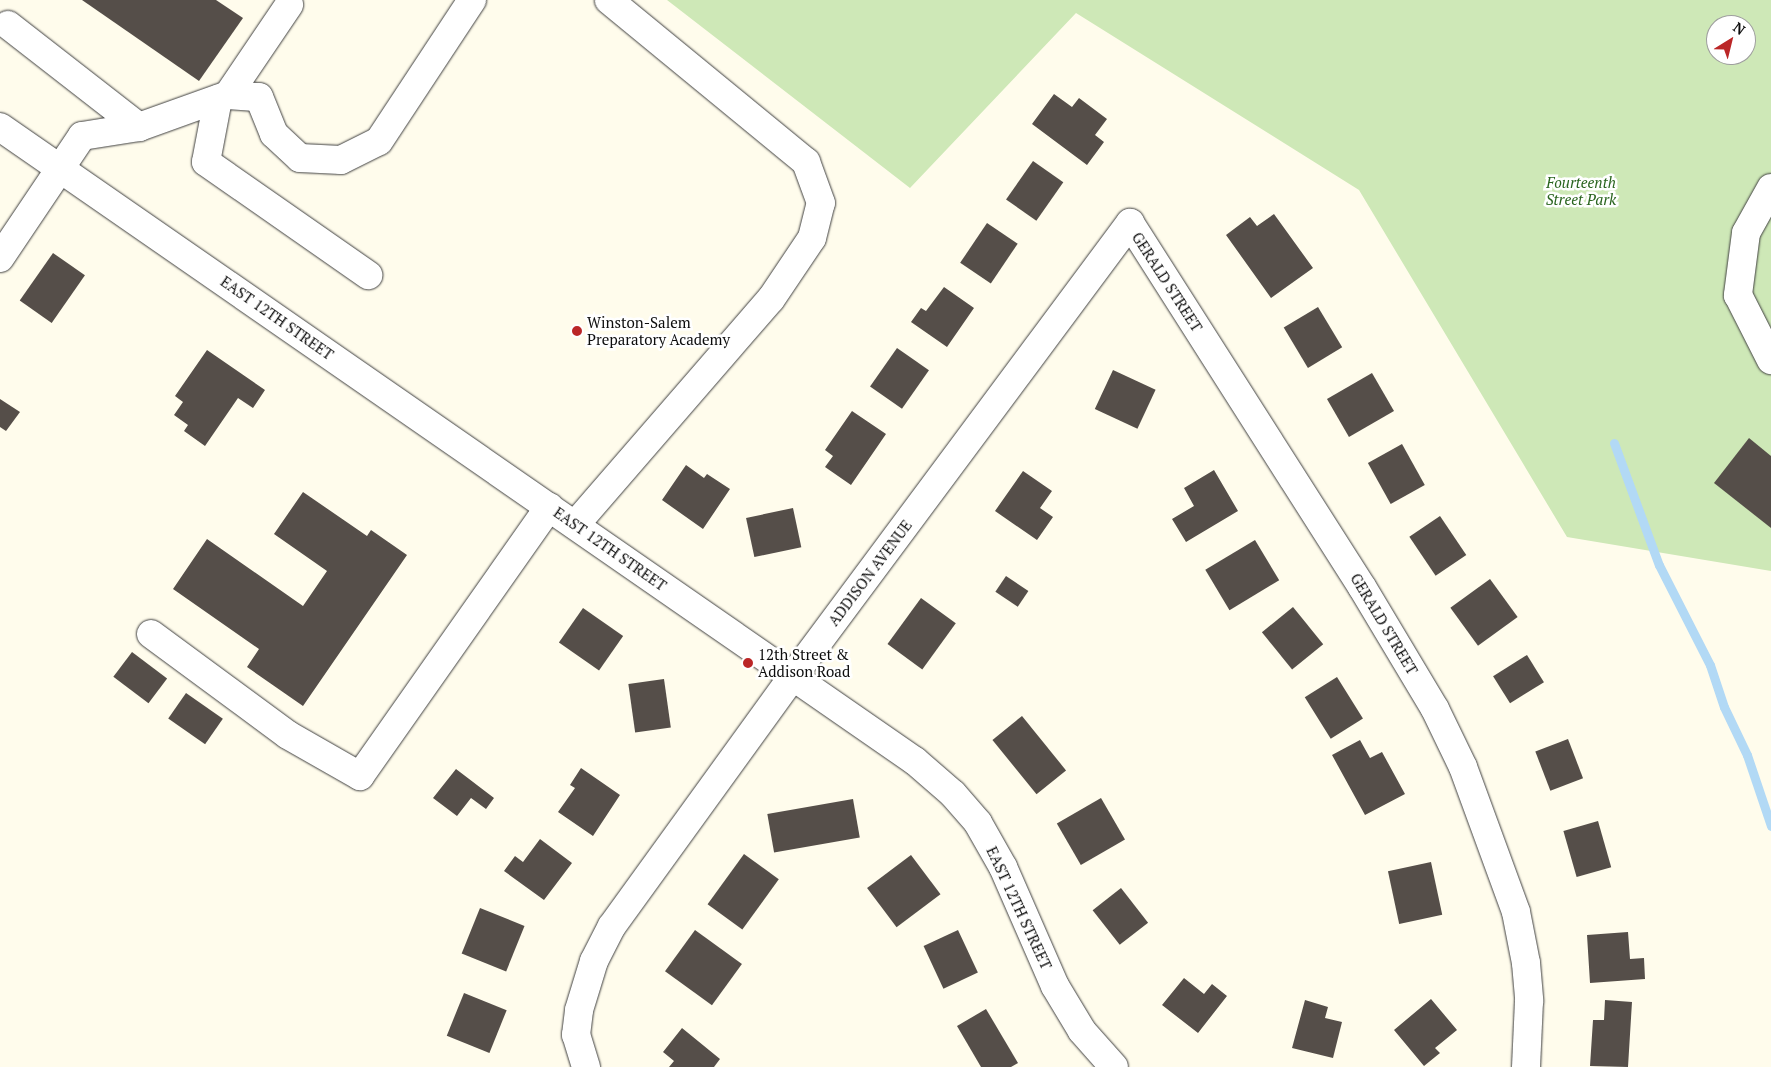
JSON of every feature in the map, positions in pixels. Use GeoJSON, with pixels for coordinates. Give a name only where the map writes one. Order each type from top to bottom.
{"type":"FeatureCollection","features":[{"type":"Feature","properties":{"kind":"street"},"geometry":{"type":"LineString","coordinates":[[0,258],[63,169],[82,136],[139,127],[223,97],[259,97],[274,134],[300,158],[341,160],[379,141],[472,0]]}},
{"type":"Feature","properties":{"kind":"street"},"geometry":{"type":"LineString","coordinates":[[575,525],[771,299],[812,238],[821,203],[806,162],[609,0]]}},
{"type":"Feature","properties":{"kind":"street"},"geometry":{"type":"LineString","coordinates":[[289,5],[223,97],[206,162],[368,275]]}},
{"type":"Feature","properties":{"kind":"street"},"geometry":{"type":"LineString","coordinates":[[8,25],[139,127]]}},
{"type":"Feature","properties":{"kind":"street","name":"EAST 12TH STREET"},"geometry":{"type":"LineString","coordinates":[[0,127],[915,761],[953,794],[978,823],[1003,867],[1055,986],[1082,1031],[1114,1067]]}},
{"type":"Feature","properties":{"kind":"street"},"geometry":{"type":"LineString","coordinates":[[1771,188],[1746,233],[1738,295],[1771,360]]}},
{"type":"Feature","properties":{"kind":"street","name":"ADDISON AVENUE"},"geometry":{"type":"LineString","coordinates":[[586,1067],[576,1035],[579,1010],[594,961],[612,926],[793,676],[1130,224]]}},
{"type":"Feature","properties":{"kind":"street","name":"GERALD STREET"},"geometry":{"type":"LineString","coordinates":[[1130,224],[1362,587],[1435,709],[1463,767],[1516,912],[1526,963],[1529,1001],[1526,1067]]}},
{"type":"Feature","properties":{"kind":"street"},"geometry":{"type":"LineString","coordinates":[[151,634],[288,735],[360,776],[549,507]]}},
{"type":"Feature","properties":{"kind":"green space","name":"Fourteenth Street Park"},"geometry":{"type":"Polygon","coordinates":[[[667,0],[1771,0],[1771,571],[1567,537],[1359,190],[1076,13],[910,188],[667,0]]]}},
{"type":"Feature","properties":{"kind":"building"},"geometry":{"type":"Polygon","coordinates":[[[82,0],[216,0],[243,18],[199,81],[82,0]]]}},
{"type":"Feature","properties":{"kind":"building"},"geometry":{"type":"Polygon","coordinates":[[[1054,94],[1072,107],[1079,98],[1107,119],[1095,135],[1104,142],[1087,165],[1032,124],[1054,94]]]}},
{"type":"Feature","properties":{"kind":"building"},"geometry":{"type":"Polygon","coordinates":[[[1033,161],[1063,182],[1036,221],[1006,200],[1033,161]]]}},
{"type":"Feature","properties":{"kind":"building"},"geometry":{"type":"Polygon","coordinates":[[[1274,214],[1313,268],[1271,298],[1226,235],[1250,217],[1257,226],[1274,214]]]}},
{"type":"Feature","properties":{"kind":"building"},"geometry":{"type":"Polygon","coordinates":[[[987,223],[1018,244],[991,283],[960,263],[987,223]]]}},
{"type":"Feature","properties":{"kind":"building"},"geometry":{"type":"Polygon","coordinates":[[[53,253],[85,275],[52,323],[20,301],[53,253]]]}},
{"type":"Feature","properties":{"kind":"building"},"geometry":{"type":"Polygon","coordinates":[[[944,287],[974,308],[947,347],[911,322],[921,308],[926,311],[944,287]]]}},
{"type":"Feature","properties":{"kind":"building"},"geometry":{"type":"Polygon","coordinates":[[[1318,307],[1342,347],[1308,368],[1284,328],[1318,307]]]}},
{"type":"Feature","properties":{"kind":"building"},"geometry":{"type":"Polygon","coordinates":[[[897,348],[929,370],[902,409],[870,387],[897,348]]]}},
{"type":"Feature","properties":{"kind":"building"},"geometry":{"type":"Polygon","coordinates":[[[207,350],[265,390],[253,408],[238,398],[205,446],[184,431],[188,425],[174,415],[183,402],[175,396],[207,350]]]}},
{"type":"Feature","properties":{"kind":"building"},"geometry":{"type":"Polygon","coordinates":[[[1113,370],[1156,390],[1137,429],[1095,409],[1113,370]]]}},
{"type":"Feature","properties":{"kind":"building"},"geometry":{"type":"Polygon","coordinates":[[[1372,373],[1394,411],[1349,437],[1327,399],[1372,373]]]}},
{"type":"Feature","properties":{"kind":"building"},"geometry":{"type":"Polygon","coordinates":[[[0,399],[20,412],[6,431],[0,427],[0,399]]]}},
{"type":"Feature","properties":{"kind":"building"},"geometry":{"type":"Polygon","coordinates":[[[852,411],[886,434],[851,485],[825,467],[833,456],[825,450],[852,411]]]}},
{"type":"Feature","properties":{"kind":"building"},"geometry":{"type":"Polygon","coordinates":[[[1749,438],[1771,456],[1771,528],[1714,483],[1749,438]]]}},
{"type":"Feature","properties":{"kind":"building"},"geometry":{"type":"Polygon","coordinates":[[[1402,444],[1425,485],[1391,504],[1368,463],[1402,444]]]}},
{"type":"Feature","properties":{"kind":"building"},"geometry":{"type":"Polygon","coordinates":[[[686,465],[704,478],[707,474],[730,489],[703,529],[662,500],[686,465]]]}},
{"type":"Feature","properties":{"kind":"building"},"geometry":{"type":"Polygon","coordinates":[[[1214,470],[1238,511],[1186,542],[1172,519],[1194,506],[1184,488],[1214,470]]]}},
{"type":"Feature","properties":{"kind":"building"},"geometry":{"type":"Polygon","coordinates":[[[1023,471],[1052,491],[1040,508],[1053,517],[1037,540],[995,511],[1023,471]]]}},
{"type":"Feature","properties":{"kind":"building"},"geometry":{"type":"Polygon","coordinates":[[[303,492],[367,536],[371,530],[407,555],[303,706],[247,667],[259,649],[173,589],[207,539],[303,606],[327,571],[274,534],[303,492]]]}},
{"type":"Feature","properties":{"kind":"building"},"geometry":{"type":"Polygon","coordinates":[[[793,508],[801,547],[754,557],[746,518],[793,508]]]}},
{"type":"Feature","properties":{"kind":"building"},"geometry":{"type":"Polygon","coordinates":[[[1440,516],[1466,555],[1436,576],[1409,537],[1440,516]]]}},
{"type":"Feature","properties":{"kind":"building"},"geometry":{"type":"Polygon","coordinates":[[[1255,540],[1279,580],[1229,610],[1205,570],[1255,540]]]}},
{"type":"Feature","properties":{"kind":"building"},"geometry":{"type":"Polygon","coordinates":[[[1006,576],[1028,591],[1018,607],[995,592],[1006,576]]]}},
{"type":"Feature","properties":{"kind":"building"},"geometry":{"type":"Polygon","coordinates":[[[1490,579],[1518,617],[1478,646],[1450,608],[1490,579]]]}},
{"type":"Feature","properties":{"kind":"building"},"geometry":{"type":"Polygon","coordinates":[[[921,598],[956,623],[922,669],[887,644],[921,598]]]}},
{"type":"Feature","properties":{"kind":"building"},"geometry":{"type":"Polygon","coordinates":[[[1293,607],[1323,644],[1292,669],[1262,632],[1293,607]]]}},
{"type":"Feature","properties":{"kind":"building"},"geometry":{"type":"Polygon","coordinates":[[[583,608],[623,636],[599,671],[559,642],[583,608]]]}},
{"type":"Feature","properties":{"kind":"building"},"geometry":{"type":"Polygon","coordinates":[[[132,652],[167,678],[148,703],[113,677],[132,652]]]}},
{"type":"Feature","properties":{"kind":"building"},"geometry":{"type":"Polygon","coordinates":[[[1527,655],[1544,682],[1510,703],[1493,676],[1527,655]]]}},
{"type":"Feature","properties":{"kind":"building"},"geometry":{"type":"Polygon","coordinates":[[[1337,677],[1363,719],[1331,739],[1305,697],[1337,677]]]}},
{"type":"Feature","properties":{"kind":"building"},"geometry":{"type":"Polygon","coordinates":[[[664,679],[671,728],[635,733],[628,684],[664,679]]]}},
{"type":"Feature","properties":{"kind":"building"},"geometry":{"type":"Polygon","coordinates":[[[186,693],[223,719],[205,744],[168,718],[186,693]]]}},
{"type":"Feature","properties":{"kind":"building"},"geometry":{"type":"Polygon","coordinates":[[[1022,716],[1066,770],[1037,794],[992,740],[1022,716]]]}},
{"type":"Feature","properties":{"kind":"building"},"geometry":{"type":"Polygon","coordinates":[[[1568,739],[1583,778],[1550,791],[1535,752],[1568,739]]]}},
{"type":"Feature","properties":{"kind":"building"},"geometry":{"type":"Polygon","coordinates":[[[1360,740],[1370,758],[1382,752],[1405,794],[1365,815],[1332,755],[1360,740]]]}},
{"type":"Feature","properties":{"kind":"building"},"geometry":{"type":"Polygon","coordinates":[[[581,768],[620,795],[593,836],[558,812],[575,788],[570,785],[581,768]]]}},
{"type":"Feature","properties":{"kind":"building"},"geometry":{"type":"Polygon","coordinates":[[[456,769],[494,798],[486,809],[471,798],[457,816],[433,798],[456,769]]]}},
{"type":"Feature","properties":{"kind":"building"},"geometry":{"type":"Polygon","coordinates":[[[1101,798],[1125,840],[1081,865],[1057,824],[1101,798]]]}},
{"type":"Feature","properties":{"kind":"building"},"geometry":{"type":"Polygon","coordinates":[[[853,799],[860,837],[774,853],[767,814],[853,799]]]}},
{"type":"Feature","properties":{"kind":"building"},"geometry":{"type":"Polygon","coordinates":[[[1598,821],[1611,867],[1577,877],[1563,831],[1598,821]]]}},
{"type":"Feature","properties":{"kind":"building"},"geometry":{"type":"Polygon","coordinates":[[[540,839],[572,863],[544,900],[504,871],[515,856],[523,862],[540,839]]]}},
{"type":"Feature","properties":{"kind":"building"},"geometry":{"type":"Polygon","coordinates":[[[744,854],[779,879],[742,929],[708,904],[744,854]]]}},
{"type":"Feature","properties":{"kind":"building"},"geometry":{"type":"Polygon","coordinates":[[[911,855],[940,894],[897,927],[867,888],[911,855]]]}},
{"type":"Feature","properties":{"kind":"building"},"geometry":{"type":"Polygon","coordinates":[[[1431,862],[1442,915],[1399,924],[1388,871],[1431,862]]]}},
{"type":"Feature","properties":{"kind":"building"},"geometry":{"type":"Polygon","coordinates":[[[1121,888],[1148,923],[1120,945],[1093,910],[1121,888]]]}},
{"type":"Feature","properties":{"kind":"building"},"geometry":{"type":"Polygon","coordinates":[[[480,908],[525,926],[506,971],[462,953],[480,908]]]}},
{"type":"Feature","properties":{"kind":"building"},"geometry":{"type":"Polygon","coordinates":[[[695,930],[742,964],[712,1005],[665,971],[695,930]]]}},
{"type":"Feature","properties":{"kind":"building"},"geometry":{"type":"Polygon","coordinates":[[[958,930],[978,973],[943,989],[924,946],[958,930]]]}},
{"type":"Feature","properties":{"kind":"building"},"geometry":{"type":"Polygon","coordinates":[[[1628,932],[1630,959],[1644,958],[1645,979],[1590,983],[1587,935],[1628,932]]]}},
{"type":"Feature","properties":{"kind":"building"},"geometry":{"type":"Polygon","coordinates":[[[1184,978],[1204,994],[1212,984],[1227,996],[1198,1033],[1162,1005],[1184,978]]]}},
{"type":"Feature","properties":{"kind":"building"},"geometry":{"type":"Polygon","coordinates":[[[464,993],[507,1010],[489,1053],[447,1036],[464,993]]]}},
{"type":"Feature","properties":{"kind":"building"},"geometry":{"type":"Polygon","coordinates":[[[1431,999],[1457,1030],[1435,1048],[1440,1053],[1424,1066],[1394,1030],[1431,999]]]}},
{"type":"Feature","properties":{"kind":"building"},"geometry":{"type":"Polygon","coordinates":[[[1305,1000],[1328,1007],[1325,1018],[1342,1022],[1333,1058],[1292,1048],[1305,1000]]]}},
{"type":"Feature","properties":{"kind":"building"},"geometry":{"type":"Polygon","coordinates":[[[1605,1000],[1632,1002],[1628,1067],[1590,1066],[1593,1020],[1604,1020],[1605,1000]]]}},
{"type":"Feature","properties":{"kind":"building"},"geometry":{"type":"Polygon","coordinates":[[[986,1009],[1018,1063],[1011,1067],[981,1067],[957,1026],[986,1009]]]}},
{"type":"Feature","properties":{"kind":"building"},"geometry":{"type":"Polygon","coordinates":[[[682,1028],[720,1059],[714,1067],[669,1067],[674,1061],[663,1052],[682,1028]]]}},
{"type":"Feature","properties":{"kind":"waterway"},"geometry":{"type":"LineString","coordinates":[[1614,443],[1659,565],[1710,665],[1724,707],[1747,755],[1771,826]]}},
{"type":"Feature","properties":{"kind":"place","name":"Winston-Salem Preparatory Academy"},"geometry":{"type":"Point","coordinates":[577,331]}},
{"type":"Feature","properties":{"kind":"place","name":"12th Street & Addison Road"},"geometry":{"type":"Point","coordinates":[748,663]}}]}
